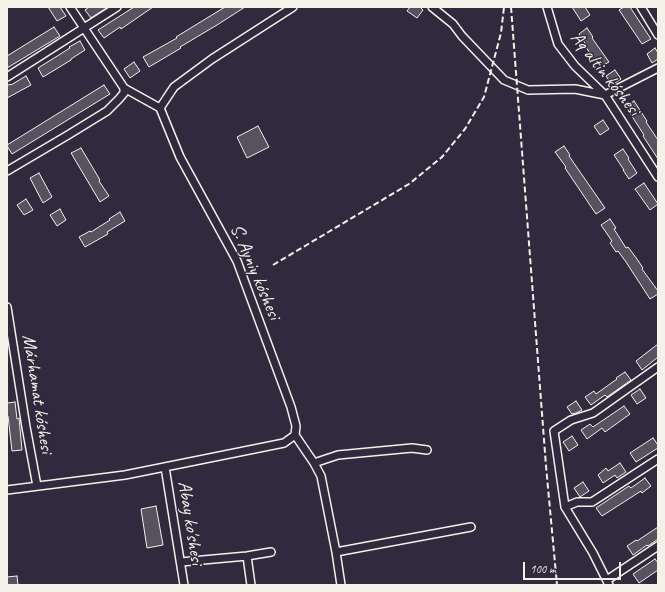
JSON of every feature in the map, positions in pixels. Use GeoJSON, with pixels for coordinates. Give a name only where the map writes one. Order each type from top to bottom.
{"type":"FeatureCollection","features":[{"type":"Feature","properties":{"kind":"street"},"geometry":{"type":"LineString","coordinates":[[70,7],[124,88],[160,108],[174,87],[212,59],[293,7]]}},
{"type":"Feature","properties":{"kind":"street"},"geometry":{"type":"LineString","coordinates":[[7,77],[117,7]]}},
{"type":"Feature","properties":{"kind":"street"},"geometry":{"type":"LineString","coordinates":[[432,7],[453,24],[462,36],[504,80],[528,90],[575,89],[605,95],[658,68]]}},
{"type":"Feature","properties":{"kind":"street","name":"Aq altin kóshesi"},"geometry":{"type":"LineString","coordinates":[[547,7],[558,44],[575,66],[605,95],[658,177]]}},
{"type":"Feature","properties":{"kind":"street"},"geometry":{"type":"LineString","coordinates":[[640,7],[658,35]]}},
{"type":"Feature","properties":{"kind":"street"},"geometry":{"type":"LineString","coordinates":[[7,171],[68,136],[107,111],[120,99],[124,93],[124,88]]}},
{"type":"Feature","properties":{"kind":"street","name":"S. Ayniy kóshesi"},"geometry":{"type":"LineString","coordinates":[[160,108],[180,157],[237,261],[291,407],[296,426],[295,435],[321,476],[341,585]]}},
{"type":"Feature","properties":{"kind":"street","name":"Márhamat kóshesi"},"geometry":{"type":"LineString","coordinates":[[7,307],[37,486]]}},
{"type":"Feature","properties":{"kind":"street"},"geometry":{"type":"LineString","coordinates":[[658,367],[593,413],[571,420],[554,431],[565,507],[593,554],[608,583],[658,546]]}},
{"type":"Feature","properties":{"kind":"street"},"geometry":{"type":"LineString","coordinates":[[7,490],[125,475],[284,443],[295,435]]}},
{"type":"Feature","properties":{"kind":"street"},"geometry":{"type":"LineString","coordinates":[[314,463],[338,455],[412,448],[427,450]]}},
{"type":"Feature","properties":{"kind":"street"},"geometry":{"type":"LineString","coordinates":[[565,507],[577,502],[592,502],[658,459]]}},
{"type":"Feature","properties":{"kind":"street","name":"Abay ko'shesi"},"geometry":{"type":"LineString","coordinates":[[165,467],[184,585]]}},
{"type":"Feature","properties":{"kind":"street"},"geometry":{"type":"LineString","coordinates":[[336,552],[471,526]]}},
{"type":"Feature","properties":{"kind":"street"},"geometry":{"type":"LineString","coordinates":[[181,562],[247,556],[271,552]]}},
{"type":"Feature","properties":{"kind":"street"},"geometry":{"type":"LineString","coordinates":[[247,556],[251,585]]}},
{"type":"Feature","properties":{"kind":"building"},"geometry":{"type":"Polygon","coordinates":[[[48,7],[60,7],[66,16],[57,21],[48,7]]]}},
{"type":"Feature","properties":{"kind":"building"},"geometry":{"type":"Polygon","coordinates":[[[89,7],[108,7],[91,18],[85,10],[89,7]]]}},
{"type":"Feature","properties":{"kind":"building"},"geometry":{"type":"Polygon","coordinates":[[[134,7],[153,7],[121,29],[120,27],[104,38],[98,30],[134,7]]]}},
{"type":"Feature","properties":{"kind":"building"},"geometry":{"type":"Polygon","coordinates":[[[225,7],[245,7],[149,67],[143,57],[177,38],[176,37],[225,7]]]}},
{"type":"Feature","properties":{"kind":"building"},"geometry":{"type":"Polygon","coordinates":[[[410,7],[420,7],[423,10],[417,18],[407,11],[410,7]]]}},
{"type":"Feature","properties":{"kind":"building"},"geometry":{"type":"Polygon","coordinates":[[[572,7],[585,7],[590,15],[581,21],[572,7]]]}},
{"type":"Feature","properties":{"kind":"building"},"geometry":{"type":"Polygon","coordinates":[[[624,7],[630,7],[651,39],[642,44],[619,10],[624,7]]]}},
{"type":"Feature","properties":{"kind":"building"},"geometry":{"type":"Polygon","coordinates":[[[54,27],[60,36],[7,68],[7,56],[54,27]]]}},
{"type":"Feature","properties":{"kind":"building"},"geometry":{"type":"Polygon","coordinates":[[[587,28],[593,37],[592,38],[609,62],[600,67],[585,46],[586,45],[579,34],[587,28]]]}},
{"type":"Feature","properties":{"kind":"building"},"geometry":{"type":"Polygon","coordinates":[[[80,41],[85,50],[43,77],[38,68],[80,41]]]}},
{"type":"Feature","properties":{"kind":"building"},"geometry":{"type":"Polygon","coordinates":[[[655,48],[658,53],[658,59],[652,63],[647,54],[655,48]]]}},
{"type":"Feature","properties":{"kind":"building"},"geometry":{"type":"Polygon","coordinates":[[[134,62],[140,71],[130,78],[124,69],[134,62]]]}},
{"type":"Feature","properties":{"kind":"building"},"geometry":{"type":"Polygon","coordinates":[[[615,70],[621,79],[612,85],[606,76],[615,70]]]}},
{"type":"Feature","properties":{"kind":"building"},"geometry":{"type":"Polygon","coordinates":[[[26,76],[31,85],[7,98],[7,86],[26,76]]]}},
{"type":"Feature","properties":{"kind":"building"},"geometry":{"type":"Polygon","coordinates":[[[104,85],[110,94],[12,154],[7,145],[104,85]]]}},
{"type":"Feature","properties":{"kind":"building"},"geometry":{"type":"Polygon","coordinates":[[[634,101],[658,140],[658,159],[626,107],[634,101]]]}},
{"type":"Feature","properties":{"kind":"building"},"geometry":{"type":"Polygon","coordinates":[[[603,120],[609,129],[600,135],[594,126],[603,120]]]}},
{"type":"Feature","properties":{"kind":"building"},"geometry":{"type":"Polygon","coordinates":[[[258,126],[269,147],[247,158],[237,137],[258,126]]]}},
{"type":"Feature","properties":{"kind":"building"},"geometry":{"type":"Polygon","coordinates":[[[564,146],[570,155],[569,156],[605,208],[596,214],[555,152],[564,146]]]}},
{"type":"Feature","properties":{"kind":"building"},"geometry":{"type":"Polygon","coordinates":[[[81,148],[109,196],[100,202],[71,153],[81,148]]]}},
{"type":"Feature","properties":{"kind":"building"},"geometry":{"type":"Polygon","coordinates":[[[623,149],[637,173],[629,179],[614,155],[623,149]]]}},
{"type":"Feature","properties":{"kind":"building"},"geometry":{"type":"Polygon","coordinates":[[[39,173],[52,197],[43,203],[30,178],[39,173]]]}},
{"type":"Feature","properties":{"kind":"building"},"geometry":{"type":"Polygon","coordinates":[[[644,183],[658,204],[650,210],[635,189],[644,183]]]}},
{"type":"Feature","properties":{"kind":"building"},"geometry":{"type":"Polygon","coordinates":[[[26,199],[33,210],[24,215],[17,205],[26,199]]]}},
{"type":"Feature","properties":{"kind":"building"},"geometry":{"type":"Polygon","coordinates":[[[60,209],[66,220],[57,226],[50,215],[60,209]]]}},
{"type":"Feature","properties":{"kind":"building"},"geometry":{"type":"Polygon","coordinates":[[[120,212],[125,221],[107,232],[108,234],[85,247],[79,237],[90,231],[91,232],[120,212]]]}},
{"type":"Feature","properties":{"kind":"building"},"geometry":{"type":"Polygon","coordinates":[[[610,219],[616,228],[614,229],[626,248],[628,247],[637,259],[643,268],[642,269],[658,291],[658,294],[650,299],[626,262],[618,251],[616,252],[610,243],[612,241],[601,225],[610,219]]]}},
{"type":"Feature","properties":{"kind":"building"},"geometry":{"type":"Polygon","coordinates":[[[658,344],[658,357],[642,370],[636,361],[658,344]]]}},
{"type":"Feature","properties":{"kind":"building"},"geometry":{"type":"Polygon","coordinates":[[[625,372],[631,380],[607,397],[605,395],[591,405],[585,397],[594,391],[596,394],[625,372]]]}},
{"type":"Feature","properties":{"kind":"building"},"geometry":{"type":"Polygon","coordinates":[[[640,389],[646,398],[637,404],[631,395],[640,389]]]}},
{"type":"Feature","properties":{"kind":"building"},"geometry":{"type":"Polygon","coordinates":[[[576,401],[582,410],[572,414],[567,407],[576,401]]]}},
{"type":"Feature","properties":{"kind":"building"},"geometry":{"type":"Polygon","coordinates":[[[15,402],[17,419],[19,418],[22,450],[12,451],[7,416],[7,403],[15,402]]]}},
{"type":"Feature","properties":{"kind":"building"},"geometry":{"type":"Polygon","coordinates":[[[624,406],[630,414],[605,432],[602,428],[587,439],[581,430],[590,424],[593,427],[624,406]]]}},
{"type":"Feature","properties":{"kind":"building"},"geometry":{"type":"Polygon","coordinates":[[[572,436],[578,445],[569,451],[563,442],[572,436]]]}},
{"type":"Feature","properties":{"kind":"building"},"geometry":{"type":"Polygon","coordinates":[[[653,438],[658,445],[658,448],[636,462],[630,453],[653,438]]]}},
{"type":"Feature","properties":{"kind":"building"},"geometry":{"type":"Polygon","coordinates":[[[620,463],[626,472],[617,478],[615,475],[603,483],[598,475],[606,468],[608,471],[620,463]]]}},
{"type":"Feature","properties":{"kind":"building"},"geometry":{"type":"Polygon","coordinates":[[[645,478],[651,486],[642,493],[641,491],[602,516],[596,508],[629,486],[631,488],[645,478]]]}},
{"type":"Feature","properties":{"kind":"building"},"geometry":{"type":"Polygon","coordinates":[[[583,482],[589,491],[580,497],[574,488],[583,482]]]}},
{"type":"Feature","properties":{"kind":"building"},"geometry":{"type":"Polygon","coordinates":[[[156,506],[163,545],[147,548],[141,509],[156,506]]]}},
{"type":"Feature","properties":{"kind":"building"},"geometry":{"type":"Polygon","coordinates":[[[658,527],[658,539],[633,555],[627,546],[658,527]]]}},
{"type":"Feature","properties":{"kind":"building"},"geometry":{"type":"Polygon","coordinates":[[[655,559],[658,563],[658,570],[639,583],[633,574],[655,559]]]}},
{"type":"Feature","properties":{"kind":"building"},"geometry":{"type":"Polygon","coordinates":[[[17,576],[18,585],[7,585],[7,577],[17,576]]]}},
{"type":"Feature","properties":{"kind":"railway"},"geometry":{"type":"LineString","coordinates":[[273,265],[409,184],[442,157],[465,129],[484,97],[501,33],[504,7]]}},
{"type":"Feature","properties":{"kind":"railway"},"geometry":{"type":"LineString","coordinates":[[511,7],[546,466],[557,585]]}}]}
